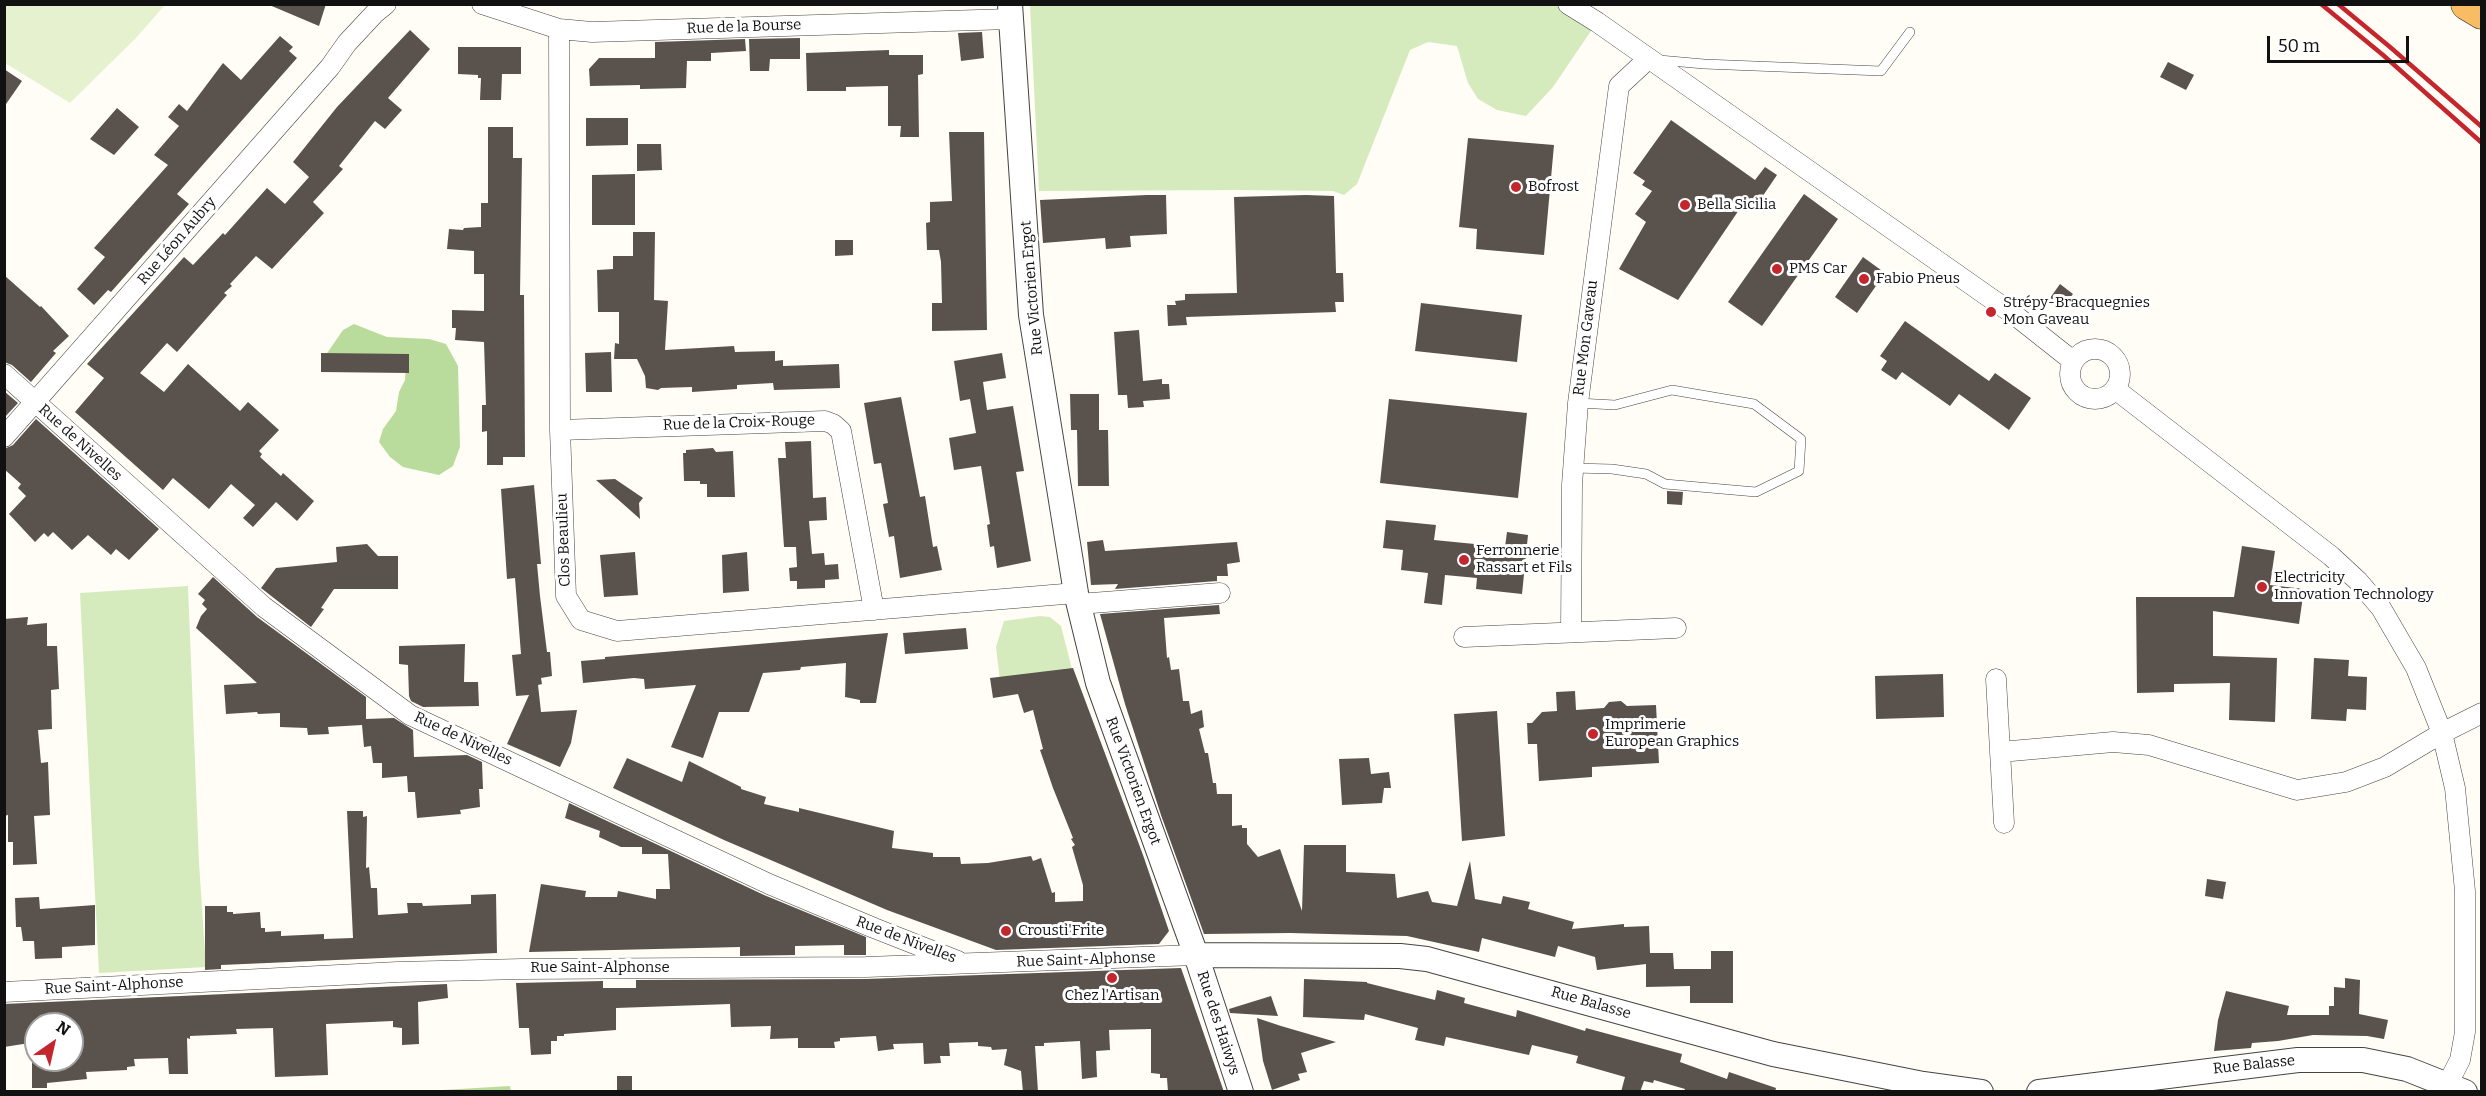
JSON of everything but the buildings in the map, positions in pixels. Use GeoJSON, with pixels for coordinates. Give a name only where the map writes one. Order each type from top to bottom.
{"type":"FeatureCollection","features":[{"type":"Feature","properties":{"kind":"highway"},"geometry":{"type":"LineString","coordinates":[[2467,4],[2481,13]]}},
{"type":"Feature","properties":{"kind":"street","name":"Rue Léon Aubry"},"geometry":{"type":"LineString","coordinates":[[347,43],[362,4]]}},
{"type":"Feature","properties":{"kind":"street","name":"Rue Léon Aubry"},"geometry":{"type":"LineString","coordinates":[[4,437],[330,67],[347,43],[386,4]]}},
{"type":"Feature","properties":{"kind":"street","name":"Rue de la Bourse"},"geometry":{"type":"LineString","coordinates":[[482,4],[559,29],[592,32],[1010,12]]}},
{"type":"Feature","properties":{"kind":"street"},"geometry":{"type":"LineString","coordinates":[[1568,4],[2016,316],[2073,361]]}},
{"type":"Feature","properties":{"kind":"street","name":"Rue Victorien Ergot"},"geometry":{"type":"LineString","coordinates":[[1010,12],[1031,315],[1077,599],[1098,683],[1196,955]]}},
{"type":"Feature","properties":{"kind":"street","name":"Clos Beaulieu"},"geometry":{"type":"LineString","coordinates":[[559,29],[560,429],[566,596],[581,620],[617,631],[874,610],[1077,599]]}},
{"type":"Feature","properties":{"kind":"street","name":"Rue Mon Gaveau"},"geometry":{"type":"LineString","coordinates":[[1570,632],[1573,468],[1578,403],[1619,86],[1648,58]]}},
{"type":"Feature","properties":{"kind":"street"},"geometry":{"type":"LineString","coordinates":[[2093,349],[2109,353],[2119,366],[2120,374],[2115,389],[2109,395],[2093,399],[2078,392],[2070,377],[2073,361],[2085,350],[2093,349]]}},
{"type":"Feature","properties":{"kind":"street","name":"Rue de Nivelles"},"geometry":{"type":"LineString","coordinates":[[4,374],[264,607],[410,715],[769,884],[882,932],[968,964]]}},
{"type":"Feature","properties":{"kind":"street"},"geometry":{"type":"LineString","coordinates":[[2115,389],[2331,556],[2358,581],[2380,608],[2416,668],[2442,733],[2455,788],[2465,891],[2465,1032],[2457,1087]]}},
{"type":"Feature","properties":{"kind":"street","name":"Rue de la Croix-Rouge"},"geometry":{"type":"LineString","coordinates":[[560,429],[825,421],[833,424],[841,431],[874,610]]}},
{"type":"Feature","properties":{"kind":"street"},"geometry":{"type":"LineString","coordinates":[[1077,599],[1220,593]]}},
{"type":"Feature","properties":{"kind":"street"},"geometry":{"type":"LineString","coordinates":[[1464,637],[1676,628]]}},
{"type":"Feature","properties":{"kind":"street"},"geometry":{"type":"LineString","coordinates":[[1996,679],[2004,823]]}},
{"type":"Feature","properties":{"kind":"street"},"geometry":{"type":"LineString","coordinates":[[2000,752],[2113,742],[2149,745],[2296,790],[2346,782],[2366,775],[2385,767],[2481,713]]}},
{"type":"Feature","properties":{"kind":"street","name":"Rue Saint-Alphonse"},"geometry":{"type":"LineString","coordinates":[[4,992],[398,972],[968,964],[1196,955]]}},
{"type":"Feature","properties":{"kind":"street","name":"Rue des Haiwys"},"geometry":{"type":"LineString","coordinates":[[1196,955],[1241,1092]]}},
{"type":"Feature","properties":{"kind":"street","name":"Rue Balasse"},"geometry":{"type":"LineString","coordinates":[[1196,955],[1400,956],[1427,959],[1773,1054],[1923,1084],[1981,1092]]}},
{"type":"Feature","properties":{"kind":"street","name":"Rue Balasse"},"geometry":{"type":"LineString","coordinates":[[2039,1092],[2298,1060],[2363,1060],[2407,1069],[2457,1087]]}},
{"type":"Feature","properties":{"kind":"lane"},"geometry":{"type":"LineString","coordinates":[[1648,58],[1704,64],[1881,71],[1910,32]]}},
{"type":"Feature","properties":{"kind":"lane"},"geometry":{"type":"LineString","coordinates":[[1573,468],[1612,469],[1646,474],[1665,484],[1756,492],[1799,471],[1801,439],[1754,404],[1672,390],[1615,405],[1578,403]]}},
{"type":"Feature","properties":{"kind":"green space"},"geometry":{"type":"Polygon","coordinates":[[[1568,4],[1597,22],[1553,87],[1526,116],[1497,110],[1478,99],[1468,83],[1457,46],[1428,42],[1410,50],[1357,184],[1344,195],[1333,191],[1039,191],[1030,5],[1568,4]]]}},
{"type":"Feature","properties":{"kind":"green space"},"geometry":{"type":"Polygon","coordinates":[[[4,5],[165,5],[136,38],[70,103],[5,63],[4,5]]]}},
{"type":"Feature","properties":{"kind":"green space"},"geometry":{"type":"Polygon","coordinates":[[[354,324],[387,337],[429,339],[446,344],[458,366],[460,447],[453,466],[439,475],[403,467],[390,457],[379,442],[383,429],[396,411],[399,392],[405,380],[406,365],[321,362],[343,330],[354,324]]]}},
{"type":"Feature","properties":{"kind":"green space"},"geometry":{"type":"Polygon","coordinates":[[[188,586],[199,863],[206,967],[99,973],[80,593],[188,586]]]}},
{"type":"Feature","properties":{"kind":"green space"},"geometry":{"type":"Polygon","coordinates":[[[1040,616],[1050,617],[1061,626],[1073,673],[1000,681],[996,647],[1004,621],[1040,616]]]}},
{"type":"Feature","properties":{"kind":"green space"},"geometry":{"type":"Polygon","coordinates":[[[510,1086],[511,1091],[426,1091],[510,1086]]]}},
{"type":"Feature","properties":{"kind":"railway"},"geometry":{"type":"LineString","coordinates":[[2321,4],[2383,55],[2482,143]]}},
{"type":"Feature","properties":{"kind":"railway"},"geometry":{"type":"LineString","coordinates":[[2338,4],[2482,127]]}},
{"type":"Feature","properties":{"kind":"place","name":"Bofrost"},"geometry":{"type":"Point","coordinates":[1516,187]}},
{"type":"Feature","properties":{"kind":"place","name":"Bella Sicilia"},"geometry":{"type":"Point","coordinates":[1685,205]}},
{"type":"Feature","properties":{"kind":"place","name":"PMS Car"},"geometry":{"type":"Point","coordinates":[1777,269]}},
{"type":"Feature","properties":{"kind":"place","name":"Fabio Pneus"},"geometry":{"type":"Point","coordinates":[1864,279]}},
{"type":"Feature","properties":{"kind":"place","name":"Strépy-Bracquegnies Mon Gaveau"},"geometry":{"type":"Point","coordinates":[1991,312]}},
{"type":"Feature","properties":{"kind":"place","name":"Ferronnerie Rassart et Fils"},"geometry":{"type":"Point","coordinates":[1464,560]}},
{"type":"Feature","properties":{"kind":"place","name":"Electricity Innovation Technology"},"geometry":{"type":"Point","coordinates":[2262,587]}},
{"type":"Feature","properties":{"kind":"place","name":"Imprimerie European Graphics"},"geometry":{"type":"Point","coordinates":[1593,734]}},
{"type":"Feature","properties":{"kind":"place","name":"Crousti'Frite"},"geometry":{"type":"Point","coordinates":[1006,931]}},
{"type":"Feature","properties":{"kind":"place","name":"Chez l'Artisan"},"geometry":{"type":"Point","coordinates":[1112,978]}}]}
